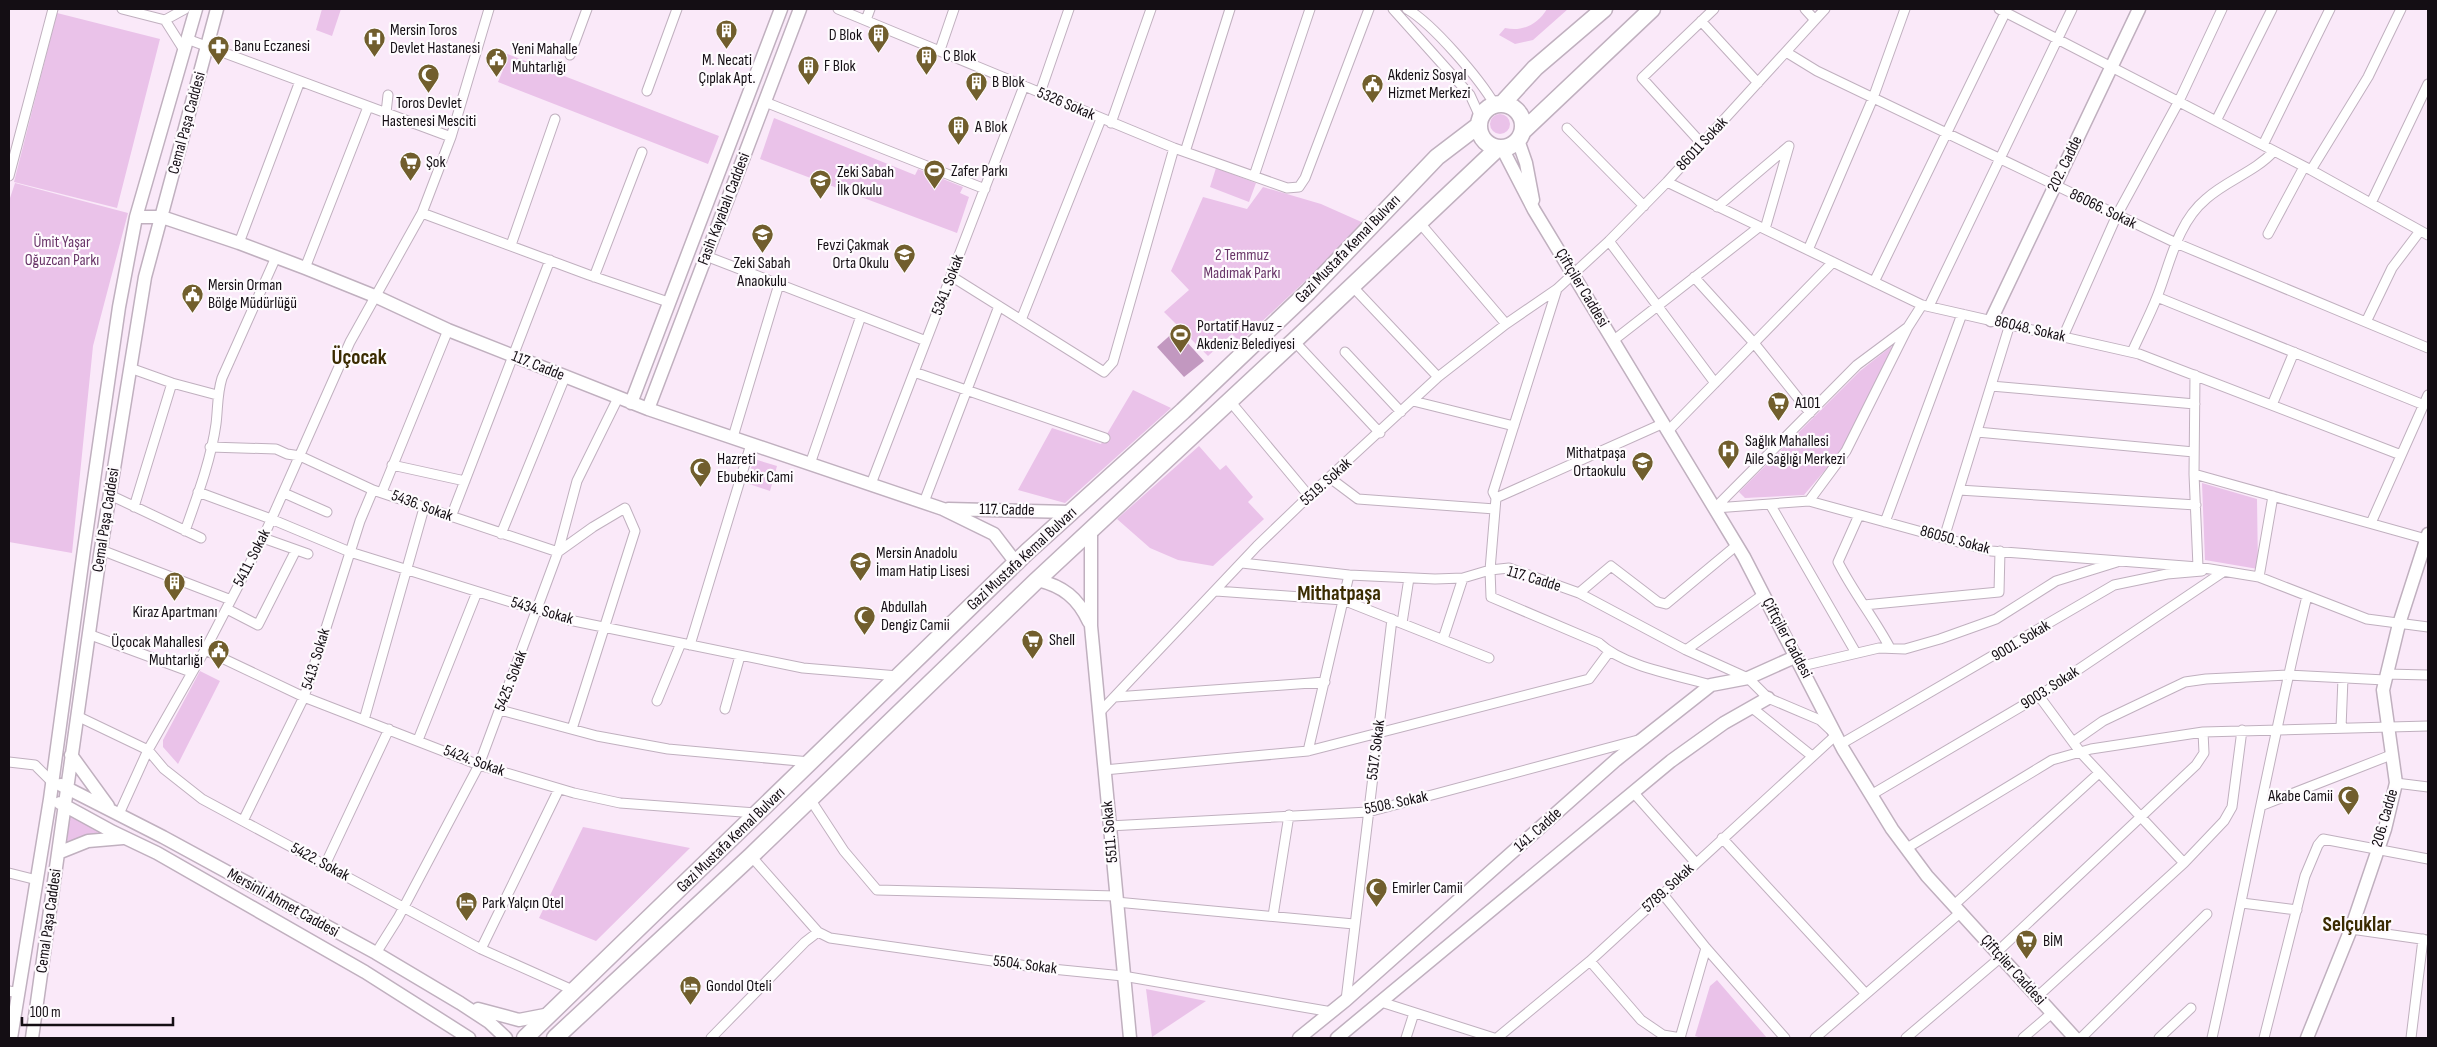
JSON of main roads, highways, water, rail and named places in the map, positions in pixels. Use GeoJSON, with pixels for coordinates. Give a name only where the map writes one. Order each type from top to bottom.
{"type":"FeatureCollection","features":[{"type":"Feature","properties":{"kind":"highway"},"geometry":{"type":"LineString","coordinates":[[1498,105],[1535,68],[1604,9]]}},
{"type":"Feature","properties":{"kind":"highway"},"geometry":{"type":"LineString","coordinates":[[1520,135],[1523,124],[1519,112],[1508,105],[1498,105],[1489,108],[1480,122],[1482,137],[1500,148],[1511,146],[1520,135],[1652,9]]}},
{"type":"Feature","properties":{"kind":"highway","name":"Gazi Mustafa Kemal Bulvarı"},"geometry":{"type":"LineString","coordinates":[[525,1038],[575,992],[1071,512],[1183,411],[1308,292],[1437,157],[1480,122]]}},
{"type":"Feature","properties":{"kind":"highway","name":"Gazi Mustafa Kemal Bulvarı"},"geometry":{"type":"LineString","coordinates":[[555,1038],[751,856],[1038,580],[1229,400],[1500,148]]}},
{"type":"Feature","properties":{"kind":"place","name":"M. Necati Çıplak Apt."},"geometry":{"type":"Point","coordinates":[727,50]}},
{"type":"Feature","properties":{"kind":"place","name":"D Blok"},"geometry":{"type":"Point","coordinates":[878,54]}},
{"type":"Feature","properties":{"kind":"place","name":"Mersin Toros Devlet Hastanesi"},"geometry":{"type":"Point","coordinates":[374,58]}},
{"type":"Feature","properties":{"kind":"place","name":"Banu Eczanesi"},"geometry":{"type":"Point","coordinates":[218,65]}},
{"type":"Feature","properties":{"kind":"place","name":"C Blok"},"geometry":{"type":"Point","coordinates":[927,75]}},
{"type":"Feature","properties":{"kind":"place","name":"Yeni Mahalle Muhtarlığı"},"geometry":{"type":"Point","coordinates":[496,77]}},
{"type":"Feature","properties":{"kind":"place","name":"F Blok"},"geometry":{"type":"Point","coordinates":[808,85]}},
{"type":"Feature","properties":{"kind":"place","name":"Toros Devlet Hastenesi Mesciti"},"geometry":{"type":"Point","coordinates":[429,93]}},
{"type":"Feature","properties":{"kind":"place","name":"B Blok"},"geometry":{"type":"Point","coordinates":[976,101]}},
{"type":"Feature","properties":{"kind":"place","name":"Akdeniz Sosyal Hizmet Merkezi"},"geometry":{"type":"Point","coordinates":[1372,103]}},
{"type":"Feature","properties":{"kind":"place","name":"A Blok"},"geometry":{"type":"Point","coordinates":[959,146]}},
{"type":"Feature","properties":{"kind":"place","name":"Şok"},"geometry":{"type":"Point","coordinates":[410,181]}},
{"type":"Feature","properties":{"kind":"place","name":"Zafer Parkı"},"geometry":{"type":"Point","coordinates":[935,190]}},
{"type":"Feature","properties":{"kind":"place","name":"Zeki Sabah İlk Okulu"},"geometry":{"type":"Point","coordinates":[821,200]}},
{"type":"Feature","properties":{"kind":"place","name":"Zeki Sabah Anaokulu"},"geometry":{"type":"Point","coordinates":[762,253]}},
{"type":"Feature","properties":{"kind":"place","name":"Fevzi Çakmak Orta Okulu"},"geometry":{"type":"Point","coordinates":[905,273]}},
{"type":"Feature","properties":{"kind":"place","name":"Mersin Orman Bölge Müdürlüğü"},"geometry":{"type":"Point","coordinates":[192,313]}},
{"type":"Feature","properties":{"kind":"place","name":"Portatif Havuz - Akdeniz Belediyesi"},"geometry":{"type":"Point","coordinates":[1181,354]}},
{"type":"Feature","properties":{"kind":"place","name":"A101"},"geometry":{"type":"Point","coordinates":[1779,422]}},
{"type":"Feature","properties":{"kind":"place","name":"Sağlık Mahallesi Aile Sağlığı Merkezi"},"geometry":{"type":"Point","coordinates":[1729,469]}},
{"type":"Feature","properties":{"kind":"place","name":"Mithatpaşa Ortaokulu"},"geometry":{"type":"Point","coordinates":[1642,481]}},
{"type":"Feature","properties":{"kind":"place","name":"Hazreti Ebubekir Cami"},"geometry":{"type":"Point","coordinates":[701,487]}},
{"type":"Feature","properties":{"kind":"place","name":"Mersin Anadolu İmam Hatip Lisesi"},"geometry":{"type":"Point","coordinates":[860,581]}},
{"type":"Feature","properties":{"kind":"place","name":"Kiraz Apartmanı"},"geometry":{"type":"Point","coordinates":[175,602]}},
{"type":"Feature","properties":{"kind":"place","name":"Abdullah Dengiz Camii"},"geometry":{"type":"Point","coordinates":[865,635]}},
{"type":"Feature","properties":{"kind":"place","name":"Shell"},"geometry":{"type":"Point","coordinates":[1033,659]}},
{"type":"Feature","properties":{"kind":"place","name":"Üçocak Mahallesi Muhtarlığı"},"geometry":{"type":"Point","coordinates":[219,670]}},
{"type":"Feature","properties":{"kind":"place","name":"Akabe Camii"},"geometry":{"type":"Point","coordinates":[2349,815]}},
{"type":"Feature","properties":{"kind":"place","name":"Emirler Camii"},"geometry":{"type":"Point","coordinates":[1376,907]}},
{"type":"Feature","properties":{"kind":"place","name":"Park Yalçın Otel"},"geometry":{"type":"Point","coordinates":[466,922]}},
{"type":"Feature","properties":{"kind":"place","name":"BİM"},"geometry":{"type":"Point","coordinates":[2027,960]}},
{"type":"Feature","properties":{"kind":"place","name":"Gondol Oteli"},"geometry":{"type":"Point","coordinates":[690,1005]}},
{"type":"Feature","properties":{"kind":"district","name":"Üçocak"},"geometry":{"type":"Point","coordinates":[359,357]}},
{"type":"Feature","properties":{"kind":"district","name":"Mithatpaşa"},"geometry":{"type":"Point","coordinates":[1339,593]}},
{"type":"Feature","properties":{"kind":"district","name":"Selçuklar"},"geometry":{"type":"Point","coordinates":[2357,924]}},
{"type":"Feature","properties":{"kind":"park label","name":"Ümit Yaşar Oğuzcan Parkı"},"geometry":{"type":"Point","coordinates":[62,251]}},
{"type":"Feature","properties":{"kind":"park label","name":"2 Temmuz Madımak Parkı"},"geometry":{"type":"Point","coordinates":[1242,264]}}]}
